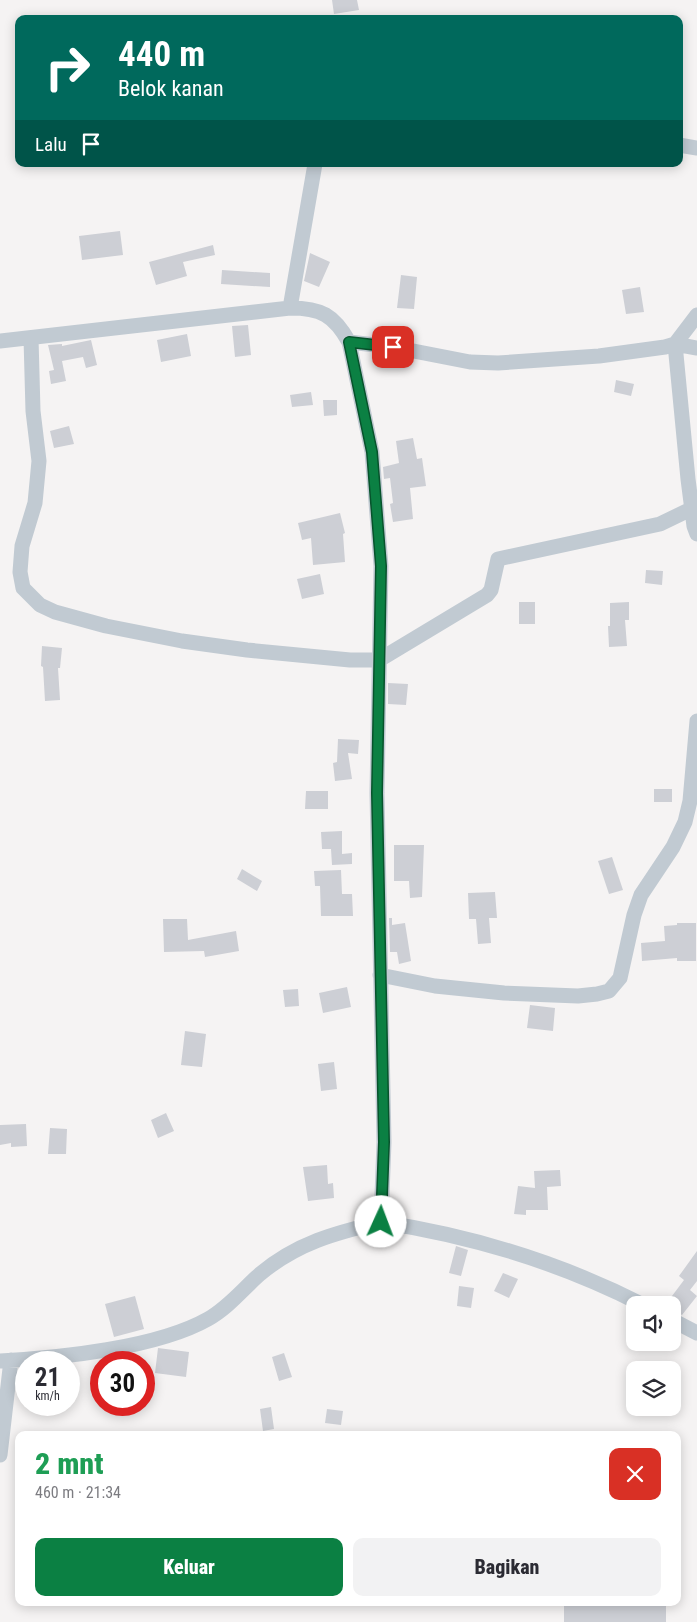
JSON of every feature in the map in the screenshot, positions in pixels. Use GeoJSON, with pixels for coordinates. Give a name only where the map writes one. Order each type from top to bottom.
{"type":"FeatureCollection","features":[{"type":"Feature","properties":{"kind":"street"},"geometry":{"type":"LineString","coordinates":[[683,146],[697,148]]}},
{"type":"Feature","properties":{"kind":"street"},"geometry":{"type":"LineString","coordinates":[[290,308],[314,167]]}},
{"type":"Feature","properties":{"kind":"street"},"geometry":{"type":"LineString","coordinates":[[0,341],[290,308],[309,308],[327,315],[341,328],[349,342],[372,452],[381,566],[377,793],[384,1142],[381,1222]]}},
{"type":"Feature","properties":{"kind":"street"},"geometry":{"type":"LineString","coordinates":[[697,315],[675,344],[692,509],[697,534]]}},
{"type":"Feature","properties":{"kind":"street"},"geometry":{"type":"LineString","coordinates":[[32,338],[33,411],[39,461],[34,502],[19,558],[23,588],[40,605],[71,616],[134,632],[182,641],[247,650],[350,660],[379,660],[487,595],[491,590],[498,558],[660,524],[692,509]]}},
{"type":"Feature","properties":{"kind":"street"},"geometry":{"type":"LineString","coordinates":[[349,342],[393,347],[470,362],[498,363],[599,356],[675,344],[697,348]]}},
{"type":"Feature","properties":{"kind":"street"},"geometry":{"type":"LineString","coordinates":[[380,975],[435,986],[504,993],[578,996],[609,991],[620,978],[634,915],[641,895],[673,847],[685,822],[690,801],[697,721]]}},
{"type":"Feature","properties":{"kind":"street"},"geometry":{"type":"LineString","coordinates":[[0,1455],[6,1361],[100,1351],[180,1332],[207,1320],[221,1311],[261,1273],[306,1243],[381,1222],[477,1241],[538,1260],[610,1288],[626,1296]]}},
{"type":"Feature","properties":{"kind":"street"},"geometry":{"type":"LineString","coordinates":[[681,1325],[697,1333]]}},
{"type":"Feature","properties":{"kind":"building"},"geometry":{"type":"Polygon","coordinates":[[[332,0],[357,0],[359,10],[334,14],[332,0]]]}},
{"type":"Feature","properties":{"kind":"building"},"geometry":{"type":"Polygon","coordinates":[[[120,231],[123,255],[82,260],[79,236],[120,231]]]}},
{"type":"Feature","properties":{"kind":"building"},"geometry":{"type":"Polygon","coordinates":[[[213,245],[215,255],[183,262],[187,276],[156,285],[149,262],[213,245]]]}},
{"type":"Feature","properties":{"kind":"building"},"geometry":{"type":"Polygon","coordinates":[[[310,253],[330,262],[319,287],[304,281],[310,253]]]}},
{"type":"Feature","properties":{"kind":"building"},"geometry":{"type":"Polygon","coordinates":[[[222,270],[270,273],[270,287],[221,284],[222,270]]]}},
{"type":"Feature","properties":{"kind":"building"},"geometry":{"type":"Polygon","coordinates":[[[401,275],[417,277],[414,309],[397,308],[401,275]]]}},
{"type":"Feature","properties":{"kind":"building"},"geometry":{"type":"Polygon","coordinates":[[[640,287],[644,312],[626,314],[622,290],[640,287]]]}},
{"type":"Feature","properties":{"kind":"building"},"geometry":{"type":"Polygon","coordinates":[[[248,325],[251,355],[235,357],[232,326],[248,325]]]}},
{"type":"Feature","properties":{"kind":"building"},"geometry":{"type":"Polygon","coordinates":[[[187,334],[191,356],[161,362],[157,340],[187,334]]]}},
{"type":"Feature","properties":{"kind":"building"},"geometry":{"type":"Polygon","coordinates":[[[91,340],[97,365],[86,368],[83,357],[62,361],[66,381],[51,384],[49,371],[54,370],[48,345],[62,344],[62,346],[91,340]]]}},
{"type":"Feature","properties":{"kind":"building"},"geometry":{"type":"Polygon","coordinates":[[[616,380],[634,384],[631,396],[614,392],[616,380]]]}},
{"type":"Feature","properties":{"kind":"building"},"geometry":{"type":"Polygon","coordinates":[[[311,392],[313,405],[292,407],[290,395],[311,392]]]}},
{"type":"Feature","properties":{"kind":"building"},"geometry":{"type":"Polygon","coordinates":[[[323,400],[337,400],[337,415],[324,416],[323,400]]]}},
{"type":"Feature","properties":{"kind":"building"},"geometry":{"type":"Polygon","coordinates":[[[69,426],[74,444],[54,448],[50,431],[69,426]]]}},
{"type":"Feature","properties":{"kind":"building"},"geometry":{"type":"Polygon","coordinates":[[[413,438],[417,459],[422,458],[426,486],[410,488],[413,519],[393,522],[390,504],[393,503],[390,478],[384,479],[383,467],[399,463],[396,441],[413,438]]]}},
{"type":"Feature","properties":{"kind":"building"},"geometry":{"type":"Polygon","coordinates":[[[340,513],[345,533],[343,534],[345,562],[313,565],[311,538],[302,540],[298,523],[340,513]]]}},
{"type":"Feature","properties":{"kind":"building"},"geometry":{"type":"Polygon","coordinates":[[[646,570],[663,571],[662,585],[645,583],[646,570]]]}},
{"type":"Feature","properties":{"kind":"building"},"geometry":{"type":"Polygon","coordinates":[[[320,574],[324,594],[302,599],[297,579],[320,574]]]}},
{"type":"Feature","properties":{"kind":"building"},"geometry":{"type":"Polygon","coordinates":[[[519,602],[535,602],[535,624],[519,624],[519,602]]]}},
{"type":"Feature","properties":{"kind":"building"},"geometry":{"type":"Polygon","coordinates":[[[629,602],[629,620],[625,620],[627,646],[609,647],[610,603],[629,602]]]}},
{"type":"Feature","properties":{"kind":"building"},"geometry":{"type":"Polygon","coordinates":[[[42,646],[62,648],[60,668],[58,668],[60,700],[45,701],[43,667],[41,666],[42,646]]]}},
{"type":"Feature","properties":{"kind":"building"},"geometry":{"type":"Polygon","coordinates":[[[388,683],[408,684],[406,705],[388,704],[388,683]]]}},
{"type":"Feature","properties":{"kind":"building"},"geometry":{"type":"Polygon","coordinates":[[[338,739],[359,740],[358,754],[348,753],[352,779],[335,781],[333,763],[337,762],[338,739]]]}},
{"type":"Feature","properties":{"kind":"building"},"geometry":{"type":"Polygon","coordinates":[[[654,789],[672,789],[672,802],[654,802],[654,789]]]}},
{"type":"Feature","properties":{"kind":"building"},"geometry":{"type":"Polygon","coordinates":[[[306,791],[328,791],[328,809],[305,809],[306,791]]]}},
{"type":"Feature","properties":{"kind":"building"},"geometry":{"type":"Polygon","coordinates":[[[342,831],[342,854],[352,853],[352,864],[332,865],[331,849],[322,849],[321,832],[342,831]]]}},
{"type":"Feature","properties":{"kind":"building"},"geometry":{"type":"Polygon","coordinates":[[[394,845],[424,845],[422,897],[410,898],[409,881],[394,881],[394,845]]]}},
{"type":"Feature","properties":{"kind":"building"},"geometry":{"type":"Polygon","coordinates":[[[612,857],[623,890],[609,894],[598,861],[612,857]]]}},
{"type":"Feature","properties":{"kind":"building"},"geometry":{"type":"Polygon","coordinates":[[[242,869],[262,881],[257,891],[237,879],[242,869]]]}},
{"type":"Feature","properties":{"kind":"building"},"geometry":{"type":"Polygon","coordinates":[[[341,870],[342,894],[352,894],[353,916],[321,916],[320,886],[315,886],[314,871],[341,870]]]}},
{"type":"Feature","properties":{"kind":"building"},"geometry":{"type":"Polygon","coordinates":[[[495,892],[497,918],[489,918],[491,943],[478,944],[476,919],[469,919],[468,893],[495,892]]]}},
{"type":"Feature","properties":{"kind":"building"},"geometry":{"type":"Polygon","coordinates":[[[389,918],[392,918],[392,925],[405,923],[411,961],[399,964],[397,952],[390,952],[389,918]]]}},
{"type":"Feature","properties":{"kind":"building"},"geometry":{"type":"Polygon","coordinates":[[[163,919],[187,919],[188,940],[236,931],[239,951],[205,957],[204,951],[164,952],[163,919]]]}},
{"type":"Feature","properties":{"kind":"building"},"geometry":{"type":"Polygon","coordinates":[[[677,923],[696,923],[696,961],[677,961],[677,958],[642,961],[641,943],[665,941],[664,926],[677,925],[677,923]]]}},
{"type":"Feature","properties":{"kind":"building"},"geometry":{"type":"Polygon","coordinates":[[[347,987],[351,1007],[323,1013],[319,993],[347,987]]]}},
{"type":"Feature","properties":{"kind":"building"},"geometry":{"type":"Polygon","coordinates":[[[298,989],[299,1006],[285,1007],[283,990],[298,989]]]}},
{"type":"Feature","properties":{"kind":"building"},"geometry":{"type":"Polygon","coordinates":[[[530,1005],[555,1008],[553,1031],[527,1028],[530,1005]]]}},
{"type":"Feature","properties":{"kind":"building"},"geometry":{"type":"Polygon","coordinates":[[[185,1031],[206,1034],[202,1067],[181,1065],[185,1031]]]}},
{"type":"Feature","properties":{"kind":"building"},"geometry":{"type":"Polygon","coordinates":[[[334,1062],[337,1089],[321,1091],[318,1064],[334,1062]]]}},
{"type":"Feature","properties":{"kind":"building"},"geometry":{"type":"Polygon","coordinates":[[[166,1113],[174,1131],[158,1138],[151,1120],[166,1113]]]}},
{"type":"Feature","properties":{"kind":"building"},"geometry":{"type":"Polygon","coordinates":[[[26,1124],[27,1146],[11,1147],[11,1143],[0,1145],[0,1125],[26,1124]]]}},
{"type":"Feature","properties":{"kind":"building"},"geometry":{"type":"Polygon","coordinates":[[[50,1128],[67,1129],[66,1154],[48,1154],[50,1128]]]}},
{"type":"Feature","properties":{"kind":"building"},"geometry":{"type":"Polygon","coordinates":[[[327,1165],[328,1184],[333,1183],[334,1198],[308,1201],[303,1167],[327,1165]]]}},
{"type":"Feature","properties":{"kind":"building"},"geometry":{"type":"Polygon","coordinates":[[[560,1170],[561,1186],[547,1187],[548,1210],[526,1210],[526,1215],[514,1214],[518,1186],[535,1188],[534,1171],[560,1170]]]}},
{"type":"Feature","properties":{"kind":"building"},"geometry":{"type":"Polygon","coordinates":[[[456,1246],[468,1250],[461,1276],[449,1273],[456,1246]]]}},
{"type":"Feature","properties":{"kind":"building"},"geometry":{"type":"Polygon","coordinates":[[[697,1251],[697,1281],[690,1290],[697,1296],[682,1315],[681,1296],[672,1296],[684,1280],[679,1276],[697,1251]]]}},
{"type":"Feature","properties":{"kind":"building"},"geometry":{"type":"Polygon","coordinates":[[[503,1273],[518,1279],[509,1298],[494,1291],[503,1273]]]}},
{"type":"Feature","properties":{"kind":"building"},"geometry":{"type":"Polygon","coordinates":[[[459,1286],[474,1288],[471,1308],[457,1306],[459,1286]]]}},
{"type":"Feature","properties":{"kind":"building"},"geometry":{"type":"Polygon","coordinates":[[[135,1296],[144,1329],[114,1337],[105,1304],[135,1296]]]}},
{"type":"Feature","properties":{"kind":"building"},"geometry":{"type":"Polygon","coordinates":[[[158,1348],[189,1352],[186,1377],[155,1373],[158,1348]]]}},
{"type":"Feature","properties":{"kind":"building"},"geometry":{"type":"Polygon","coordinates":[[[284,1353],[292,1377],[279,1381],[272,1357],[284,1353]]]}},
{"type":"Feature","properties":{"kind":"building"},"geometry":{"type":"Polygon","coordinates":[[[271,1407],[274,1429],[263,1431],[260,1409],[271,1407]]]}},
{"type":"Feature","properties":{"kind":"building"},"geometry":{"type":"Polygon","coordinates":[[[327,1409],[343,1411],[341,1425],[325,1423],[327,1409]]]}},
{"type":"Feature","properties":{"kind":"building"},"geometry":{"type":"Polygon","coordinates":[[[564,1606],[666,1606],[666,1622],[564,1622],[564,1606]]]}},
{"type":"Feature","properties":{"kind":"route"},"geometry":{"type":"LineString","coordinates":[[381,1222],[384,1142],[377,793],[382,598],[381,566],[372,452],[349,342],[393,347]]}}]}
